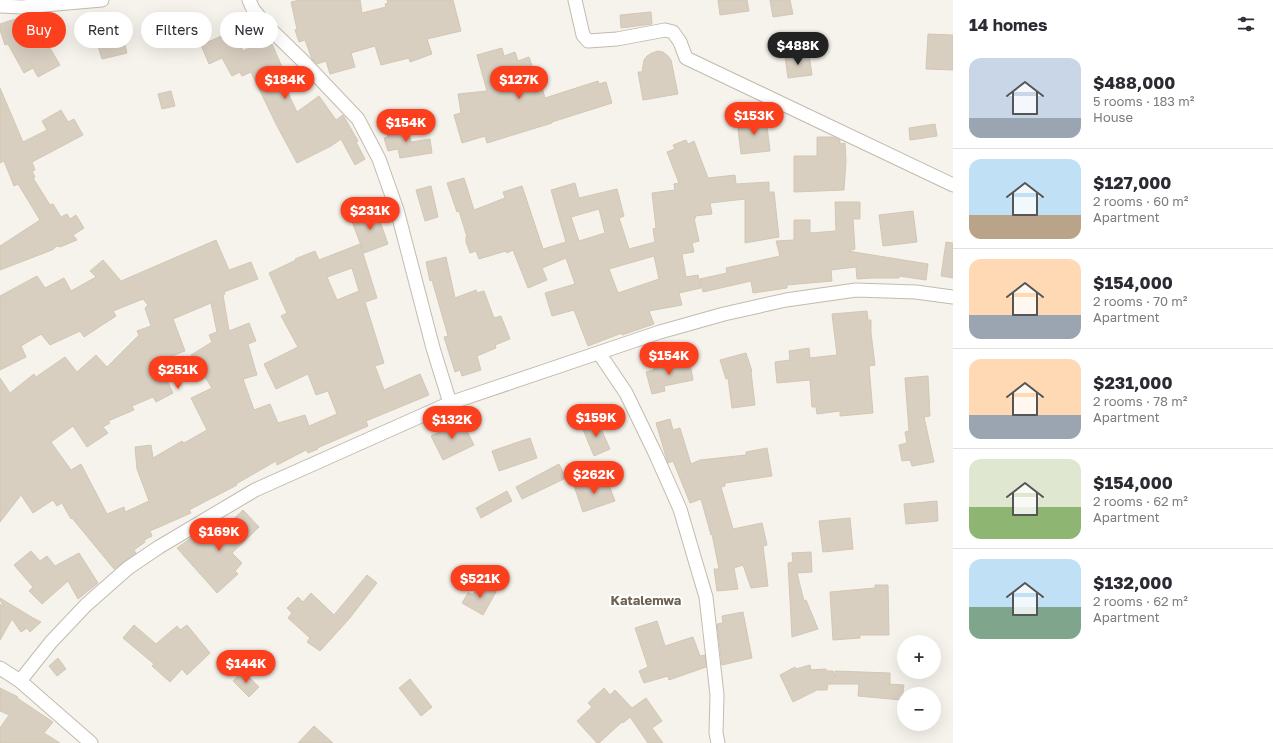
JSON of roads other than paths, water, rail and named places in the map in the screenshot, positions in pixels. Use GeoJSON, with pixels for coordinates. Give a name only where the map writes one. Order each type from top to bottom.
{"type":"FeatureCollection","features":[{"type":"Feature","properties":{"kind":"street"},"geometry":{"type":"LineString","coordinates":[[0,6],[22,7],[102,0]]}},
{"type":"Feature","properties":{"kind":"street"},"geometry":{"type":"LineString","coordinates":[[249,0],[253,9],[266,25],[303,61],[358,119],[379,159],[397,210],[433,348],[450,403]]}},
{"type":"Feature","properties":{"kind":"street"},"geometry":{"type":"LineString","coordinates":[[575,0],[583,36],[588,41],[617,39],[665,30],[673,32],[680,42],[686,58],[953,185]]}},
{"type":"Feature","properties":{"kind":"street"},"geometry":{"type":"LineString","coordinates":[[20,682],[51,642],[86,605],[128,568],[159,547],[255,490],[450,403],[660,332],[724,314],[786,300],[856,290],[916,292],[953,297]]}},
{"type":"Feature","properties":{"kind":"street"},"geometry":{"type":"LineString","coordinates":[[599,353],[626,393],[680,509],[706,604],[717,695],[716,733],[718,743]]}},
{"type":"Feature","properties":{"kind":"street"},"geometry":{"type":"LineString","coordinates":[[0,668],[20,682],[91,743]]}},
{"type":"Feature","properties":{"kind":"district","name":"Katalemwa"},"geometry":{"type":"Point","coordinates":[646,600]}}]}
